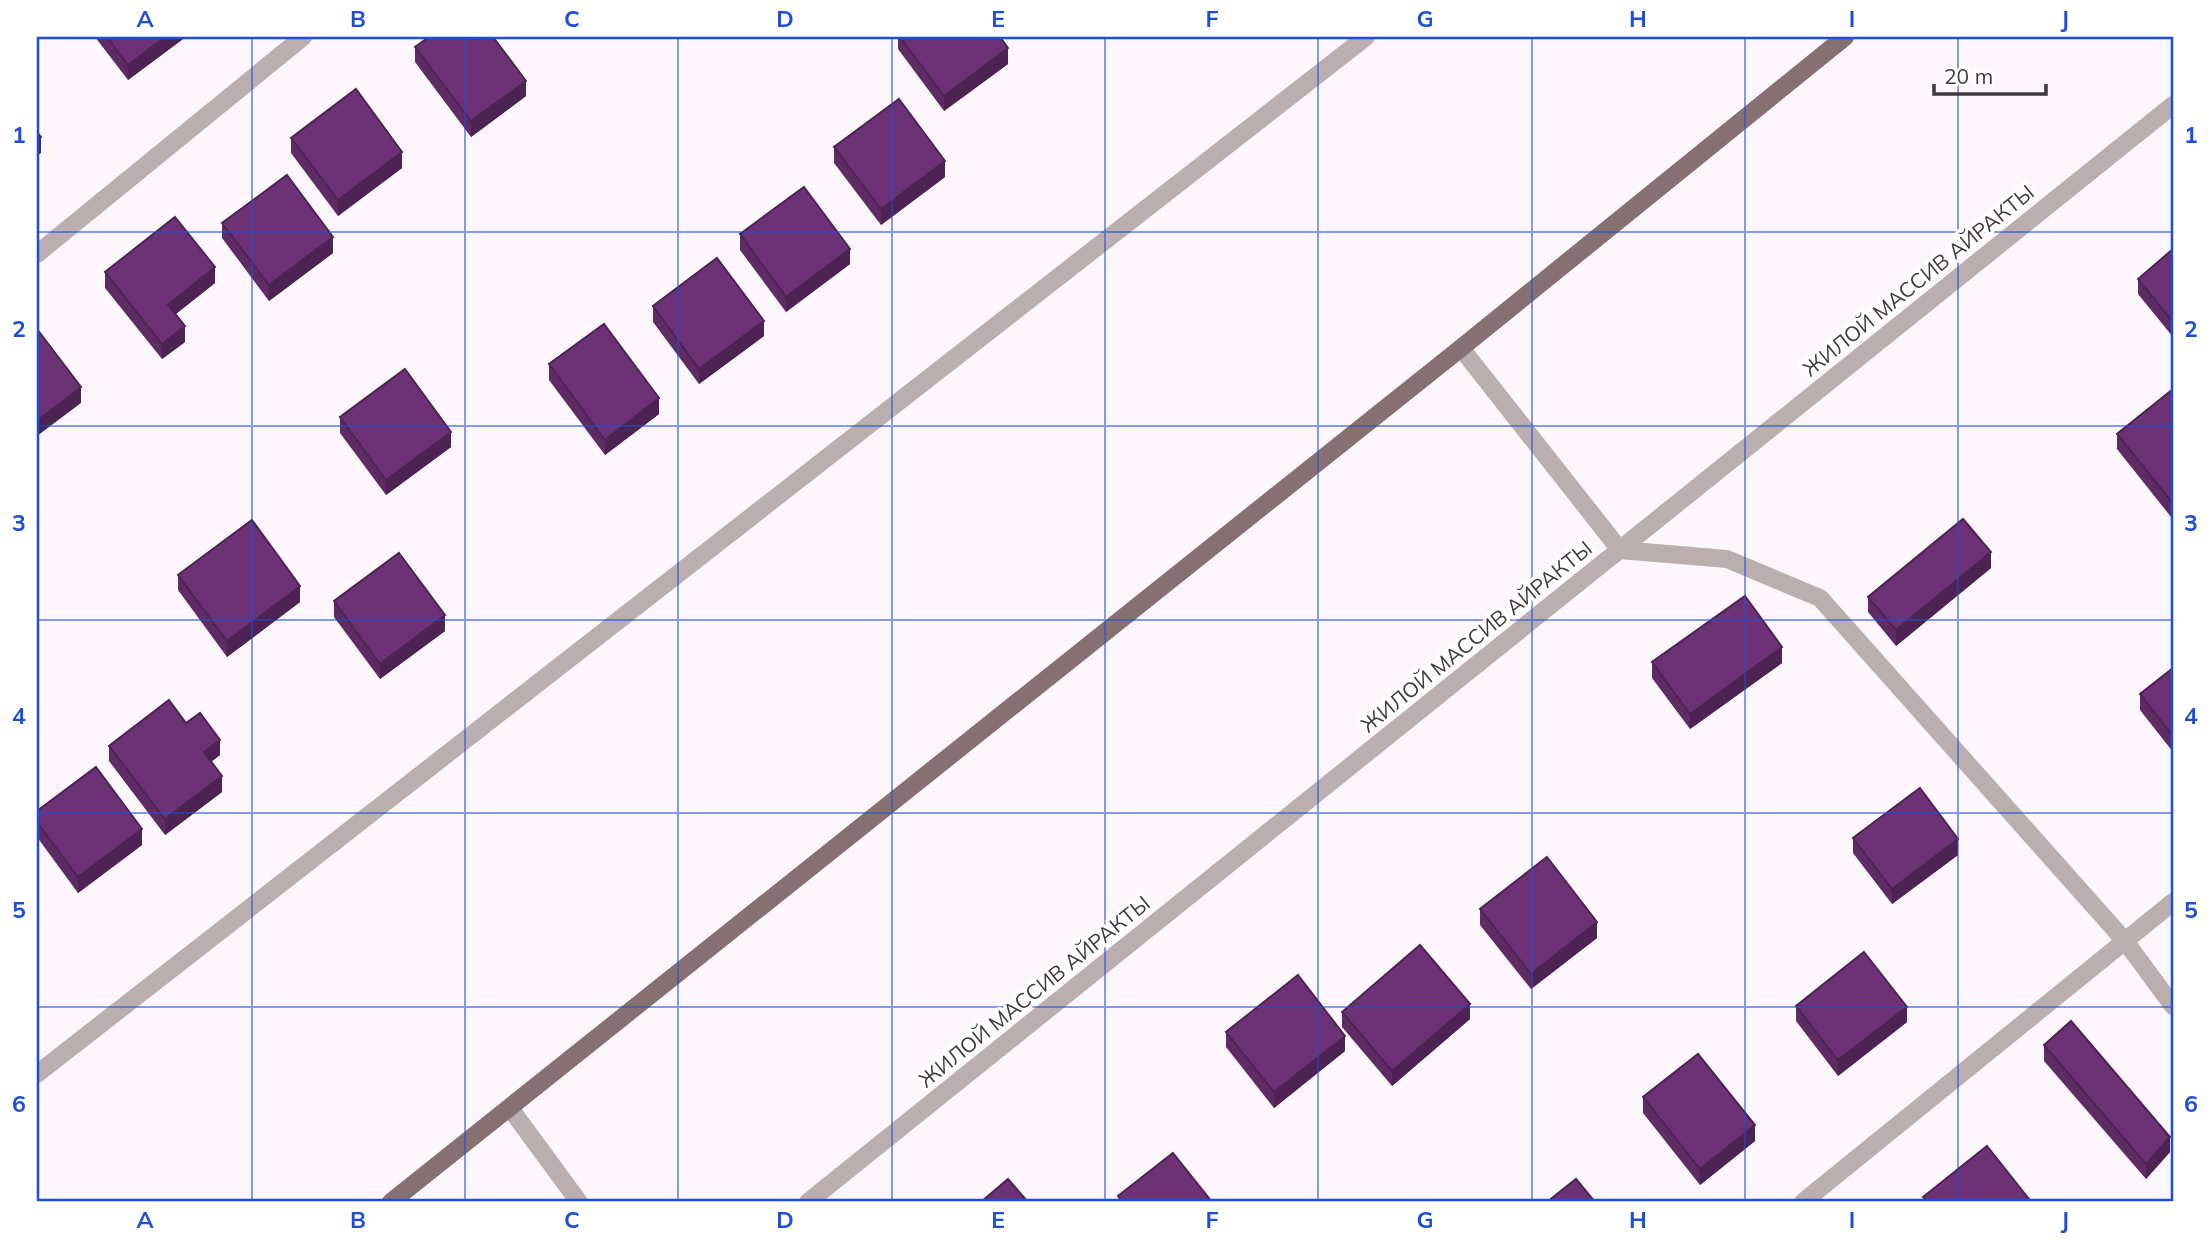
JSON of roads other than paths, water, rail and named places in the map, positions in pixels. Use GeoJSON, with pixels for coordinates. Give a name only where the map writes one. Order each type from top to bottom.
{"type":"FeatureCollection","features":[{"type":"Feature","properties":{"kind":"main road"},"geometry":{"type":"LineString","coordinates":[[391,1202],[1461,348],[1845,37]]}},
{"type":"Feature","properties":{"kind":"street"},"geometry":{"type":"LineString","coordinates":[[37,254],[303,37]]}},
{"type":"Feature","properties":{"kind":"street"},"geometry":{"type":"LineString","coordinates":[[37,1074],[1366,37]]}},
{"type":"Feature","properties":{"kind":"street","name":"ЖИЛОЙ МАССИВ АЙРАКТЫ"},"geometry":{"type":"LineString","coordinates":[[808,1202],[2173,104]]}},
{"type":"Feature","properties":{"kind":"street"},"geometry":{"type":"LineString","coordinates":[[1461,348],[1620,550],[1727,559],[1820,598],[2125,941],[2173,1006]]}},
{"type":"Feature","properties":{"kind":"street"},"geometry":{"type":"LineString","coordinates":[[1803,1202],[2173,902]]}},
{"type":"Feature","properties":{"kind":"street"},"geometry":{"type":"LineString","coordinates":[[510,1108],[579,1202]]}}]}
